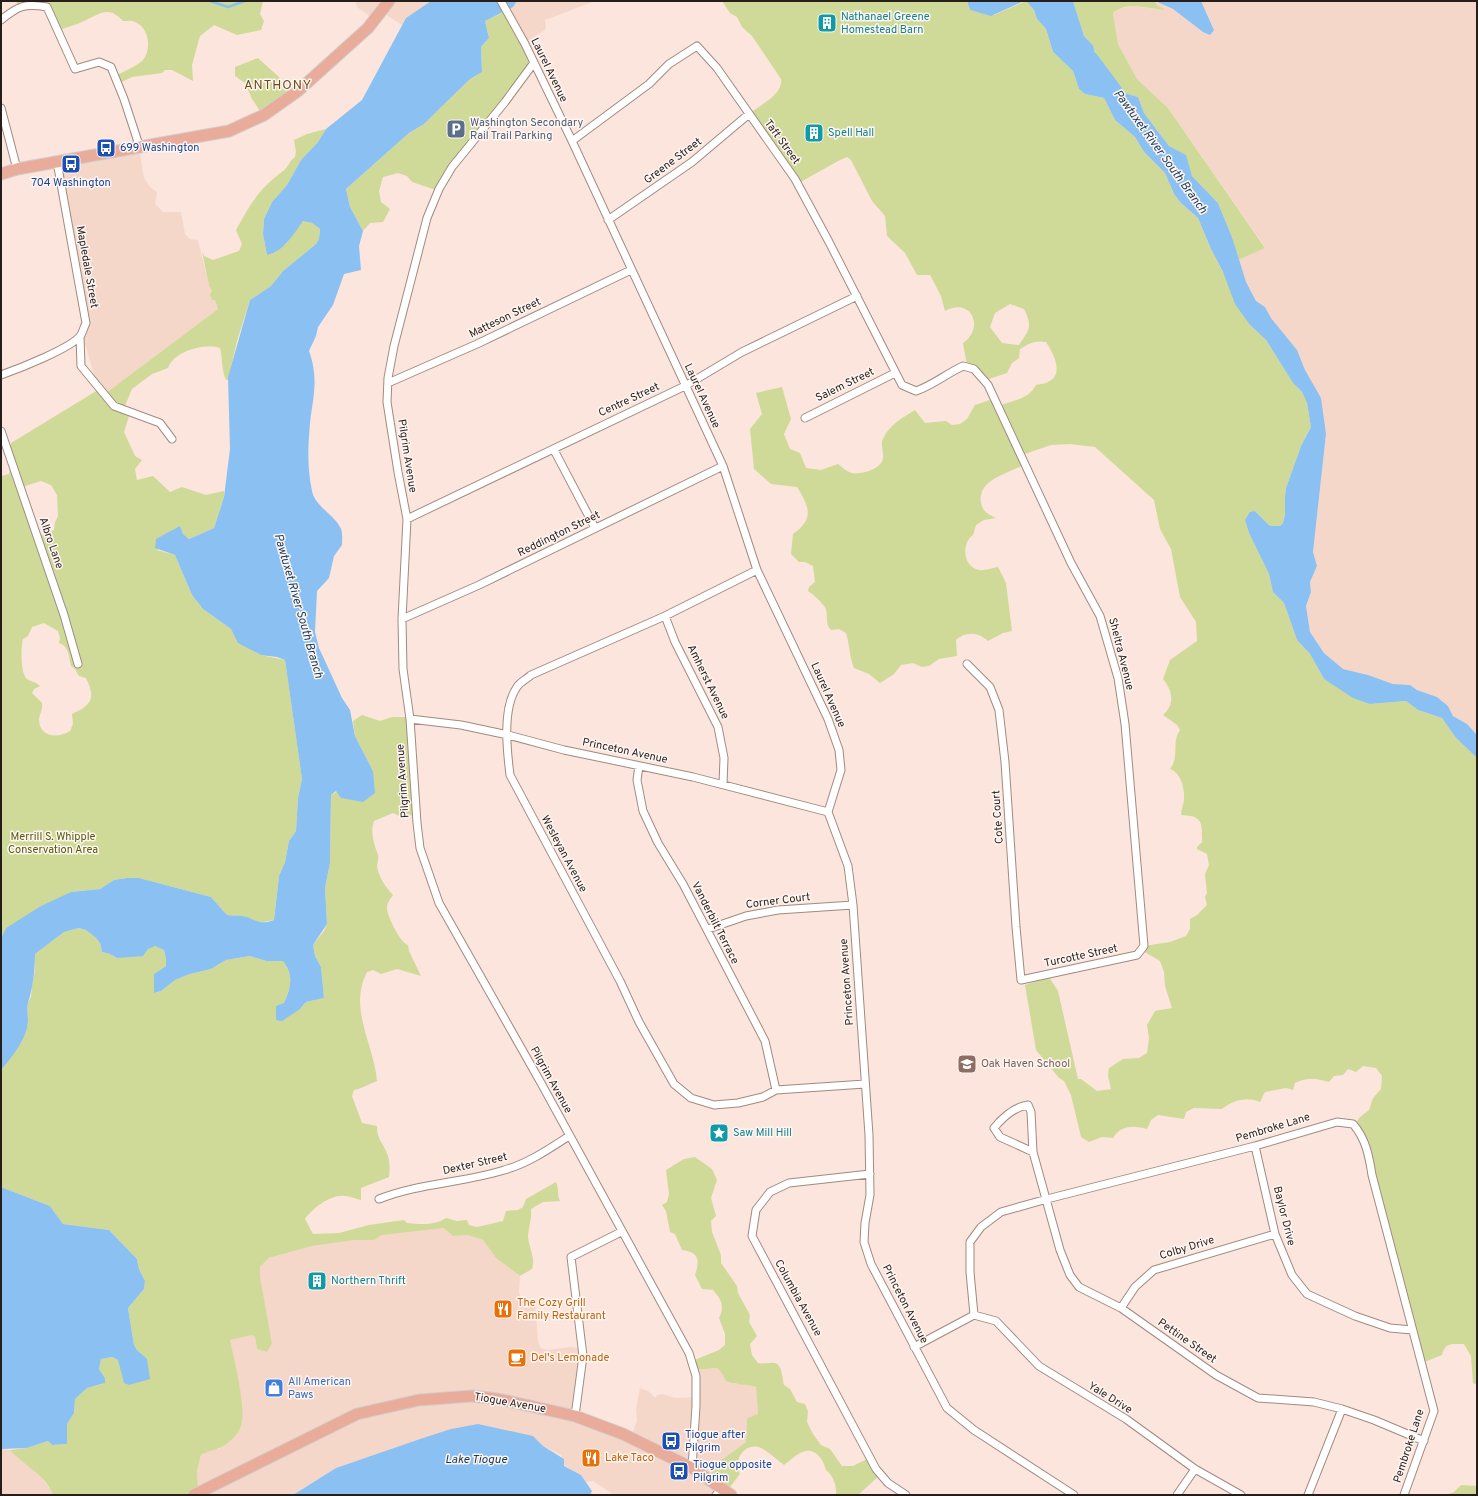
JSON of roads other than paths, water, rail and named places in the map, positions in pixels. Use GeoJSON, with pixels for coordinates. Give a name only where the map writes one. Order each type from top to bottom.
{"type":"FeatureCollection","features":[{"type":"Feature","properties":{"kind":"main road"},"geometry":{"type":"LineString","coordinates":[[1,174],[16,169],[229,131],[264,115],[298,91],[362,33],[386,8],[389,1]]}},
{"type":"Feature","properties":{"kind":"main road","name":"Tiogue Avenue"},"geometry":{"type":"LineString","coordinates":[[194,1495],[333,1425],[358,1414],[391,1405],[419,1400],[472,1396],[498,1399],[575,1416],[623,1434],[692,1468],[723,1493]]}},
{"type":"Feature","properties":{"kind":"street","name":"Laurel Avenue"},"geometry":{"type":"LineString","coordinates":[[501,1],[525,44],[533,64],[572,141],[630,270],[662,331],[685,386],[723,466],[757,570],[810,678],[840,750],[841,770],[828,812]]}},
{"type":"Feature","properties":{"kind":"street"},"geometry":{"type":"LineString","coordinates":[[1,20],[16,8],[32,4],[47,7],[75,69],[99,62],[111,67],[124,99],[140,148]]}},
{"type":"Feature","properties":{"kind":"street","name":"Taft Street"},"geometry":{"type":"LineString","coordinates":[[572,141],[649,84],[668,64],[697,46],[717,68],[795,179],[902,385],[916,391],[931,386],[947,373],[963,366],[974,369]]}},
{"type":"Feature","properties":{"kind":"street","name":"Pilgrim Avenue"},"geometry":{"type":"LineString","coordinates":[[533,64],[505,102],[452,167],[438,189],[427,218],[394,346],[388,383],[387,402],[407,518],[402,619],[403,669],[410,719],[417,823],[420,848],[440,903],[541,1083],[688,1353],[696,1376],[696,1406],[692,1468]]}},
{"type":"Feature","properties":{"kind":"street"},"geometry":{"type":"LineString","coordinates":[[1,108],[16,169]]}},
{"type":"Feature","properties":{"kind":"street","name":"Greene Street"},"geometry":{"type":"LineString","coordinates":[[608,220],[692,162],[749,114]]}},
{"type":"Feature","properties":{"kind":"street","name":"Mapledale Street"},"geometry":{"type":"LineString","coordinates":[[57,162],[86,323],[80,336],[81,366],[114,406],[160,423],[172,439]]}},
{"type":"Feature","properties":{"kind":"street","name":"Matteson Street"},"geometry":{"type":"LineString","coordinates":[[388,383],[477,344],[630,270]]}},
{"type":"Feature","properties":{"kind":"street","name":"Centre Street"},"geometry":{"type":"LineString","coordinates":[[407,518],[554,450],[616,417],[685,386],[742,352],[857,296]]}},
{"type":"Feature","properties":{"kind":"street"},"geometry":{"type":"LineString","coordinates":[[1,375],[31,364],[80,336]]}},
{"type":"Feature","properties":{"kind":"street","name":"Sheltra Avenue"},"geometry":{"type":"LineString","coordinates":[[974,369],[988,385],[1071,563],[1100,616],[1118,678],[1125,724],[1144,946],[1141,949]]}},
{"type":"Feature","properties":{"kind":"street","name":"Salem Street"},"geometry":{"type":"LineString","coordinates":[[805,418],[895,373]]}},
{"type":"Feature","properties":{"kind":"street","name":"Albro Lane"},"geometry":{"type":"LineString","coordinates":[[1,430],[64,615],[78,664]]}},
{"type":"Feature","properties":{"kind":"street"},"geometry":{"type":"LineString","coordinates":[[554,450],[595,528]]}},
{"type":"Feature","properties":{"kind":"street","name":"Reddington Street"},"geometry":{"type":"LineString","coordinates":[[402,619],[472,588],[723,466]]}},
{"type":"Feature","properties":{"kind":"street","name":"Wesleyan Avenue"},"geometry":{"type":"LineString","coordinates":[[757,570],[665,616],[531,675],[517,686],[508,707],[507,751],[510,775],[620,981],[639,1022],[674,1084],[691,1098],[714,1105],[738,1103],[763,1097],[776,1090],[865,1084]]}},
{"type":"Feature","properties":{"kind":"street","name":"Amherst Avenue"},"geometry":{"type":"LineString","coordinates":[[665,616],[675,642],[718,727],[724,758],[723,784]]}},
{"type":"Feature","properties":{"kind":"street","name":"Cote Court"},"geometry":{"type":"LineString","coordinates":[[967,664],[990,687],[999,710],[1005,762],[1016,927],[1022,980]]}},
{"type":"Feature","properties":{"kind":"street","name":"Princeton Avenue"},"geometry":{"type":"LineString","coordinates":[[410,719],[461,725],[508,735],[723,784],[828,812],[848,866],[853,905],[870,1174],[870,1195],[865,1223],[864,1242],[871,1264],[947,1408],[974,1430],[1074,1495]]}},
{"type":"Feature","properties":{"kind":"street","name":"Vanderbilt Terrace"},"geometry":{"type":"LineString","coordinates":[[639,766],[637,780],[643,811],[658,842],[708,930],[765,1041],[776,1090]]}},
{"type":"Feature","properties":{"kind":"street","name":"Corner Court"},"geometry":{"type":"LineString","coordinates":[[708,930],[746,916],[778,910],[853,905]]}},
{"type":"Feature","properties":{"kind":"street","name":"Turcotte Street"},"geometry":{"type":"LineString","coordinates":[[1022,980],[1122,959],[1137,955],[1141,949]]}},
{"type":"Feature","properties":{"kind":"street","name":"Pettine Street"},"geometry":{"type":"LineString","coordinates":[[1032,1152],[1000,1137],[994,1128],[1000,1121],[1018,1107],[1028,1105],[1031,1112],[1032,1152],[1047,1199],[1051,1222],[1070,1276],[1079,1287],[1120,1308],[1216,1375],[1258,1398],[1314,1402],[1342,1409],[1374,1420],[1424,1441]]}},
{"type":"Feature","properties":{"kind":"street","name":"Pembroke Lane"},"geometry":{"type":"LineString","coordinates":[[974,1315],[970,1272],[970,1242],[981,1227],[1001,1212],[1254,1146],[1337,1122],[1352,1124],[1361,1133],[1367,1149],[1372,1176],[1434,1410],[1404,1495]]}},
{"type":"Feature","properties":{"kind":"street","name":"Dexter Street"},"geometry":{"type":"LineString","coordinates":[[379,1199],[394,1193],[505,1170],[541,1154],[569,1136]]}},
{"type":"Feature","properties":{"kind":"street","name":"Baylor Drive"},"geometry":{"type":"LineString","coordinates":[[1254,1146],[1275,1234],[1292,1275],[1307,1294],[1369,1321],[1390,1328],[1412,1330]]}},
{"type":"Feature","properties":{"kind":"street","name":"Columbia Avenue"},"geometry":{"type":"LineString","coordinates":[[870,1174],[789,1183],[770,1192],[756,1210],[752,1236],[876,1469],[888,1483],[906,1495]]}},
{"type":"Feature","properties":{"kind":"street"},"geometry":{"type":"LineString","coordinates":[[575,1416],[583,1356],[570,1257],[621,1232]]}},
{"type":"Feature","properties":{"kind":"street","name":"Colby Drive"},"geometry":{"type":"LineString","coordinates":[[1120,1308],[1135,1287],[1154,1270],[1275,1234]]}},
{"type":"Feature","properties":{"kind":"street"},"geometry":{"type":"LineString","coordinates":[[914,1347],[974,1315]]}},
{"type":"Feature","properties":{"kind":"street","name":"Yale Drive"},"geometry":{"type":"LineString","coordinates":[[974,1315],[996,1321],[1038,1366],[1126,1419],[1195,1469],[1241,1495]]}},
{"type":"Feature","properties":{"kind":"street"},"geometry":{"type":"LineString","coordinates":[[1308,1495],[1342,1409]]}},
{"type":"Feature","properties":{"kind":"street"},"geometry":{"type":"LineString","coordinates":[[1177,1495],[1195,1469]]}},
{"type":"Feature","properties":{"kind":"water"},"geometry":{"type":"Polygon","coordinates":[[[431,1],[517,1],[513,7],[485,21],[489,38],[481,47],[482,72],[470,79],[424,124],[409,133],[346,189],[350,207],[363,231],[359,246],[361,270],[344,274],[333,305],[318,327],[316,336],[309,351],[315,379],[308,457],[310,482],[314,496],[320,506],[337,522],[341,529],[342,535],[342,545],[334,556],[329,578],[317,591],[315,632],[319,648],[342,698],[350,710],[355,736],[373,771],[375,793],[363,802],[341,798],[336,791],[331,795],[330,863],[325,888],[327,924],[313,945],[315,956],[321,967],[324,998],[306,1002],[300,1009],[282,1021],[276,1020],[276,1006],[284,1003],[290,987],[289,971],[283,961],[266,961],[250,956],[226,960],[211,969],[190,974],[175,980],[161,991],[154,993],[154,974],[166,966],[164,950],[155,946],[148,949],[143,956],[117,958],[102,952],[100,943],[96,938],[86,930],[79,928],[64,932],[35,954],[35,966],[28,1005],[27,1029],[18,1048],[1,1070],[1,938],[6,928],[41,906],[71,892],[100,889],[114,880],[139,878],[211,897],[227,915],[245,916],[263,922],[274,920],[279,876],[285,862],[289,841],[296,831],[298,798],[302,779],[285,660],[277,657],[261,655],[238,643],[231,629],[203,609],[192,595],[175,555],[155,548],[156,539],[180,526],[183,534],[189,539],[214,528],[224,497],[230,449],[228,377],[250,300],[271,286],[283,271],[316,244],[319,239],[320,229],[312,223],[303,221],[292,237],[283,246],[267,255],[263,234],[264,219],[272,202],[287,185],[301,160],[318,142],[326,129],[362,100],[406,18],[431,1]]]}},
{"type":"Feature","properties":{"kind":"water"},"geometry":{"type":"Polygon","coordinates":[[[967,1],[1024,1],[991,16],[970,10],[967,1]]]}},
{"type":"Feature","properties":{"kind":"water"},"geometry":{"type":"Polygon","coordinates":[[[1026,1],[1073,1],[1084,36],[1093,45],[1097,63],[1108,85],[1118,91],[1138,97],[1144,113],[1169,146],[1186,155],[1192,176],[1218,203],[1232,237],[1246,282],[1256,301],[1265,307],[1271,318],[1297,350],[1305,370],[1321,398],[1326,434],[1313,552],[1317,566],[1310,582],[1311,592],[1306,606],[1310,632],[1324,653],[1343,669],[1368,675],[1393,684],[1410,685],[1417,690],[1437,697],[1448,706],[1453,716],[1467,724],[1477,735],[1477,758],[1456,738],[1442,718],[1418,710],[1406,701],[1370,704],[1353,698],[1324,679],[1310,654],[1297,640],[1284,603],[1273,592],[1269,574],[1249,533],[1245,520],[1250,512],[1255,511],[1270,526],[1280,526],[1283,523],[1285,515],[1286,488],[1301,446],[1311,427],[1307,403],[1302,392],[1293,383],[1266,340],[1250,325],[1235,304],[1223,272],[1211,249],[1198,218],[1181,203],[1174,194],[1165,173],[1144,152],[1135,137],[1115,120],[1104,98],[1085,94],[1079,89],[1073,71],[1053,52],[1046,29],[1037,19],[1034,10],[1026,1]]]}},
{"type":"Feature","properties":{"kind":"water"},"geometry":{"type":"Polygon","coordinates":[[[1155,1],[1201,1],[1214,30],[1210,35],[1203,32],[1173,9],[1155,1]]]}},
{"type":"Feature","properties":{"kind":"water"},"geometry":{"type":"Polygon","coordinates":[[[1,1187],[50,1206],[63,1224],[109,1230],[137,1259],[139,1269],[145,1281],[144,1289],[128,1308],[134,1345],[137,1350],[147,1359],[150,1379],[129,1385],[124,1383],[118,1360],[112,1357],[101,1359],[99,1369],[105,1378],[105,1383],[87,1388],[75,1399],[74,1413],[67,1424],[67,1444],[52,1445],[48,1441],[27,1448],[1,1449],[1,1187]]]}},
{"type":"Feature","properties":{"kind":"water","name":"Lake Tiogue"},"geometry":{"type":"Polygon","coordinates":[[[478,1424],[533,1436],[543,1446],[564,1459],[564,1466],[581,1475],[592,1491],[590,1495],[293,1495],[336,1468],[451,1429],[478,1424]]]}},
{"type":"Feature","properties":{"kind":"waterway"},"geometry":{"type":"LineString","coordinates":[[210,1],[228,7],[245,1]]}},
{"type":"Feature","properties":{"kind":"waterway","name":"Pawtuxet River South Branch"},"geometry":{"type":"LineString","coordinates":[[1091,59],[1123,102]]}},
{"type":"Feature","properties":{"kind":"place","name":"Nathanael Greene Homestead Barn"},"geometry":{"type":"Point","coordinates":[827,23]}},
{"type":"Feature","properties":{"kind":"place","name":"Washington Secondary Rail Trail Parking"},"geometry":{"type":"Point","coordinates":[456,129]}},
{"type":"Feature","properties":{"kind":"place","name":"Spell Hall"},"geometry":{"type":"Point","coordinates":[814,133]}},
{"type":"Feature","properties":{"kind":"place","name":"699 Washington"},"geometry":{"type":"Point","coordinates":[106,148]}},
{"type":"Feature","properties":{"kind":"place","name":"704 Washington"},"geometry":{"type":"Point","coordinates":[71,164]}},
{"type":"Feature","properties":{"kind":"place","name":"Oak Haven School"},"geometry":{"type":"Point","coordinates":[967,1064]}},
{"type":"Feature","properties":{"kind":"place","name":"Saw Mill Hill"},"geometry":{"type":"Point","coordinates":[719,1133]}},
{"type":"Feature","properties":{"kind":"place","name":"Northern Thrift"},"geometry":{"type":"Point","coordinates":[317,1281]}},
{"type":"Feature","properties":{"kind":"place","name":"The Cozy Grill Family Restaurant"},"geometry":{"type":"Point","coordinates":[503,1309]}},
{"type":"Feature","properties":{"kind":"place","name":"Del's Lemonade"},"geometry":{"type":"Point","coordinates":[517,1358]}},
{"type":"Feature","properties":{"kind":"place","name":"All American Paws"},"geometry":{"type":"Point","coordinates":[274,1388]}},
{"type":"Feature","properties":{"kind":"place","name":"Tiogue after Pilgrim"},"geometry":{"type":"Point","coordinates":[671,1441]}},
{"type":"Feature","properties":{"kind":"place","name":"Lake Taco"},"geometry":{"type":"Point","coordinates":[591,1458]}},
{"type":"Feature","properties":{"kind":"place","name":"Tiogue opposite Pilgrim"},"geometry":{"type":"Point","coordinates":[679,1471]}},
{"type":"Feature","properties":{"kind":"district","name":"ANTHONY"},"geometry":{"type":"Point","coordinates":[278,86]}},
{"type":"Feature","properties":{"kind":"park label","name":"Merrill S. Whipple Conservation Area"},"geometry":{"type":"Point","coordinates":[53,843]}}]}
